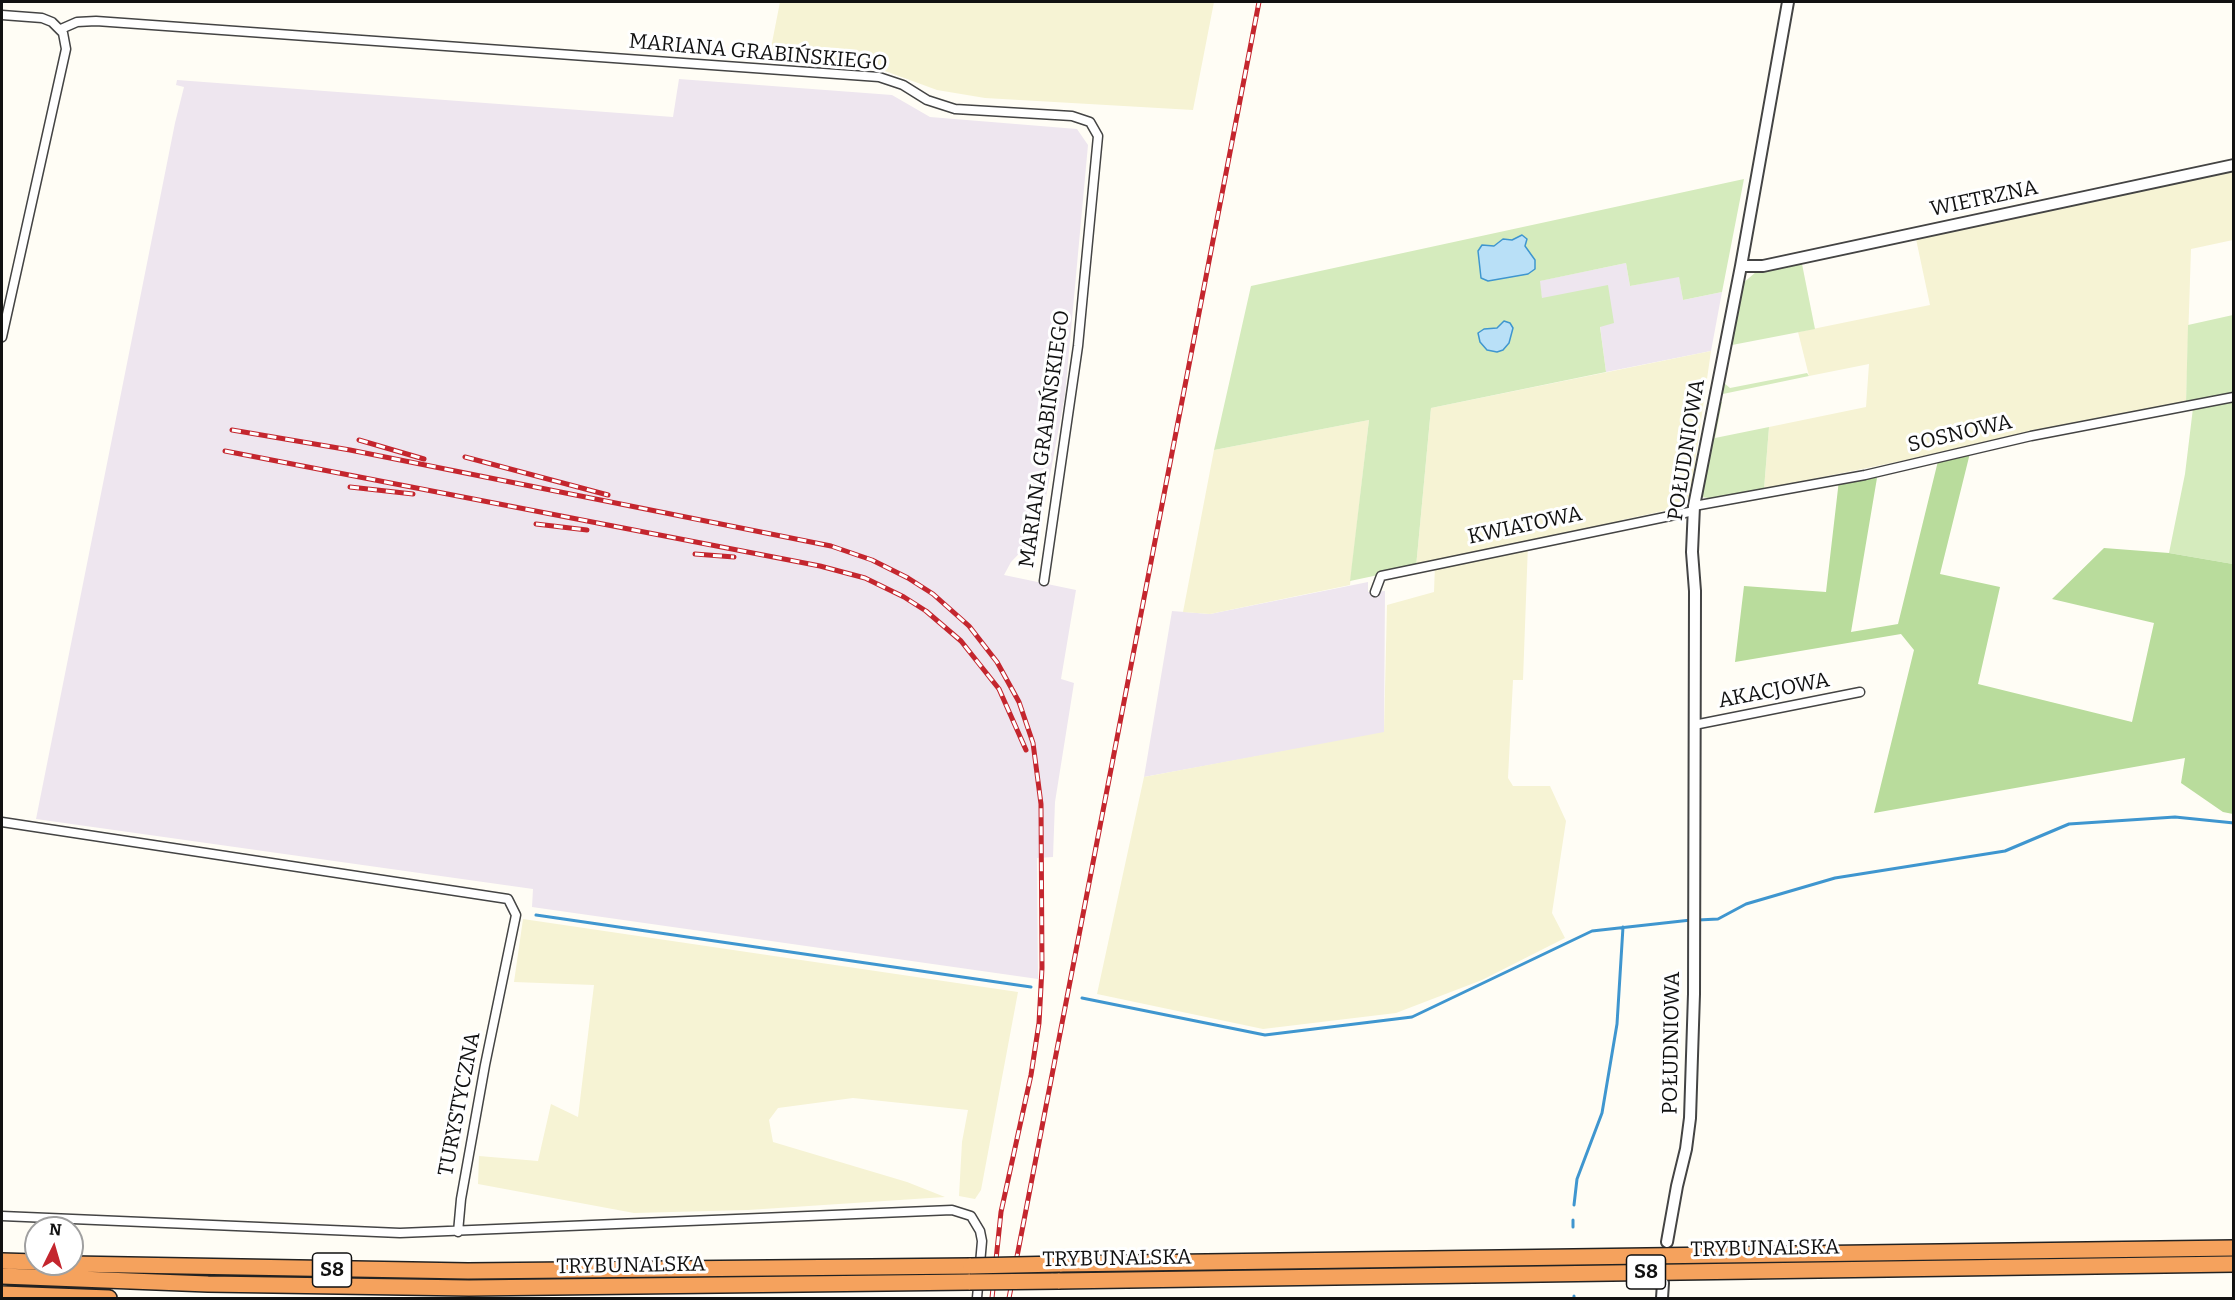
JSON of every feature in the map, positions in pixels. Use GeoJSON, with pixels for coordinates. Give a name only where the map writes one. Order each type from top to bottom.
{"type":"FeatureCollection","features":[{"type":"Feature","properties":{"kind":"highway","name":"TRYBUNALSKA"},"geometry":{"type":"LineString","coordinates":[[84,1263],[468,1272],[2234,1248]]}},
{"type":"Feature","properties":{"kind":"highway"},"geometry":{"type":"LineString","coordinates":[[2,1261],[24,1262]]}},
{"type":"Feature","properties":{"kind":"highway","name":"TRYBUNALSKA"},"geometry":{"type":"LineString","coordinates":[[2,1276],[345,1286],[595,1287],[2234,1264]]}},
{"type":"Feature","properties":{"kind":"highway"},"geometry":{"type":"LineString","coordinates":[[498,1299],[595,1287]]}},
{"type":"Feature","properties":{"kind":"highway"},"geometry":{"type":"LineString","coordinates":[[2,1296],[6,1299]]}},
{"type":"Feature","properties":{"kind":"highway"},"geometry":{"type":"LineString","coordinates":[[2,1296],[109,1299]]}},
{"type":"Feature","properties":{"kind":"street","name":"POŁUDNIOWA"},"geometry":{"type":"LineString","coordinates":[[1667,1242],[1690,1118],[1694,910],[1695,591],[1692,552],[1694,508],[1741,266],[1788,2]]}},
{"type":"Feature","properties":{"kind":"street"},"geometry":{"type":"LineString","coordinates":[[2,15],[42,18],[61,29],[66,43],[2,337]]}},
{"type":"Feature","properties":{"kind":"street","name":"MARIANA GRABIŃSKIEGO"},"geometry":{"type":"LineString","coordinates":[[61,29],[77,22],[96,21],[879,77],[903,85],[927,100],[955,109],[1072,116],[1090,122],[1098,136],[1078,346],[1044,581]]}},
{"type":"Feature","properties":{"kind":"street","name":"WIETRZNA"},"geometry":{"type":"LineString","coordinates":[[1741,266],[1763,266],[2234,165]]}},
{"type":"Feature","properties":{"kind":"street","name":"SOSNOWA"},"geometry":{"type":"LineString","coordinates":[[1694,508],[1864,476],[2031,436],[2234,397]]}},
{"type":"Feature","properties":{"kind":"street","name":"KWIATOWA"},"geometry":{"type":"LineString","coordinates":[[1375,592],[1381,576],[1694,508]]}},
{"type":"Feature","properties":{"kind":"street","name":"AKACJOWA"},"geometry":{"type":"LineString","coordinates":[[1694,725],[1860,692]]}},
{"type":"Feature","properties":{"kind":"street","name":"TURYSTYCZNA"},"geometry":{"type":"LineString","coordinates":[[2,822],[508,899],[516,915],[483,1077],[461,1199],[458,1232]]}},
{"type":"Feature","properties":{"kind":"street"},"geometry":{"type":"LineString","coordinates":[[2,1216],[310,1230],[458,1232],[952,1210],[971,1216],[980,1231],[982,1241],[977,1299]]}},
{"type":"Feature","properties":{"kind":"street"},"geometry":{"type":"LineString","coordinates":[[1662,1299],[1663,1283]]}},
{"type":"Feature","properties":{"kind":"shaded area"},"geometry":{"type":"Polygon","coordinates":[[[780,2],[1214,2],[1193,110],[985,98],[937,90],[866,64],[769,58],[780,2]]]}},
{"type":"Feature","properties":{"kind":"shaded area"},"geometry":{"type":"Polygon","coordinates":[[[679,79],[892,95],[930,117],[1077,129],[1088,145],[1065,395],[1040,529],[1011,562],[1004,575],[1076,590],[1061,679],[1074,683],[1055,802],[1053,857],[1037,858],[1038,979],[532,907],[533,889],[36,819],[184,87],[176,85],[177,80],[673,117],[679,79]]]}},
{"type":"Feature","properties":{"kind":"shaded area"},"geometry":{"type":"Polygon","coordinates":[[[2233,172],[2233,240],[2191,249],[2186,403],[1764,489],[1769,427],[1866,407],[1869,364],[1809,376],[1798,332],[1930,305],[1916,239],[2233,172]]]}},
{"type":"Feature","properties":{"kind":"shaded area"},"geometry":{"type":"Polygon","coordinates":[[[1626,263],[1630,286],[1679,276],[1683,300],[1722,292],[1711,351],[1606,372],[1600,326],[1542,298],[1539,281],[1626,263]]]}},
{"type":"Feature","properties":{"kind":"shaded area"},"geometry":{"type":"Polygon","coordinates":[[[1711,351],[1690,498],[1673,509],[1622,520],[1621,524],[1528,544],[1523,680],[1513,680],[1508,778],[1513,786],[1550,786],[1566,821],[1552,913],[1565,938],[1482,980],[1396,1013],[1263,1029],[1097,994],[1144,777],[1384,732],[1387,605],[1434,592],[1435,564],[1416,567],[1431,408],[1711,351]]]}},
{"type":"Feature","properties":{"kind":"shaded area"},"geometry":{"type":"Polygon","coordinates":[[[1369,420],[1350,585],[1210,614],[1183,612],[1214,450],[1369,420]]]}},
{"type":"Feature","properties":{"kind":"shaded area"},"geometry":{"type":"Polygon","coordinates":[[[1368,582],[1368,592],[1385,591],[1384,733],[1144,777],[1172,611],[1210,614],[1368,582]]]}},
{"type":"Feature","properties":{"kind":"shaded area"},"geometry":{"type":"Polygon","coordinates":[[[523,919],[1018,992],[981,1190],[975,1199],[959,1196],[962,1142],[968,1110],[853,1098],[778,1108],[769,1120],[773,1142],[907,1182],[945,1197],[748,1210],[634,1213],[478,1184],[479,1156],[538,1161],[551,1104],[578,1117],[594,985],[514,982],[523,919]]]}},
{"type":"Feature","properties":{"kind":"green space"},"geometry":{"type":"Polygon","coordinates":[[[1744,179],[1722,292],[1683,300],[1679,277],[1630,286],[1626,263],[1540,281],[1542,298],[1608,285],[1614,323],[1600,327],[1606,372],[1431,408],[1416,567],[1350,581],[1369,420],[1214,450],[1251,286],[1744,179]]]}},
{"type":"Feature","properties":{"kind":"green space"},"geometry":{"type":"Polygon","coordinates":[[[1802,264],[1815,329],[1732,345],[1724,383],[1730,388],[1807,373],[1809,376],[1718,395],[1729,344],[1732,344],[1743,283],[1756,272],[1802,264]]]}},
{"type":"Feature","properties":{"kind":"green space"},"geometry":{"type":"Polygon","coordinates":[[[2233,315],[2233,393],[2186,403],[2188,325],[2233,315]]]}},
{"type":"Feature","properties":{"kind":"green space"},"geometry":{"type":"Polygon","coordinates":[[[2233,400],[2233,564],[2169,553],[2185,474],[2193,408],[2233,400]]]}},
{"type":"Feature","properties":{"kind":"green space"},"geometry":{"type":"Polygon","coordinates":[[[1717,401],[1722,402],[1715,438],[1769,427],[1764,489],[1713,499],[1702,497],[1700,490],[1717,401]]]}},
{"type":"Feature","properties":{"kind":"green space"},"geometry":{"type":"Polygon","coordinates":[[[1970,453],[1940,574],[2000,587],[1978,684],[2132,722],[2154,623],[2052,599],[2104,548],[2169,553],[2233,564],[2233,814],[2223,812],[2181,783],[2185,758],[1874,813],[1914,650],[1901,634],[1735,662],[1744,586],[1826,592],[1839,480],[1871,474],[1877,478],[1851,632],[1898,624],[1938,461],[1970,453]]]}},
{"type":"Feature","properties":{"kind":"water"},"geometry":{"type":"Polygon","coordinates":[[[1522,235],[1527,239],[1525,246],[1535,260],[1535,269],[1528,274],[1488,281],[1481,278],[1478,251],[1482,245],[1494,246],[1503,239],[1512,240],[1522,235]]]}},
{"type":"Feature","properties":{"kind":"water"},"geometry":{"type":"Polygon","coordinates":[[[1504,321],[1510,323],[1513,328],[1509,343],[1503,350],[1497,352],[1487,350],[1480,342],[1478,333],[1484,329],[1497,328],[1504,321]]]}},
{"type":"Feature","properties":{"kind":"waterway"},"geometry":{"type":"LineString","coordinates":[[1698,920],[1718,919],[1746,904],[1835,878],[2005,851],[2069,824],[2175,817],[2234,823]]}},
{"type":"Feature","properties":{"kind":"waterway"},"geometry":{"type":"LineString","coordinates":[[536,915],[1031,987]]}},
{"type":"Feature","properties":{"kind":"waterway"},"geometry":{"type":"LineString","coordinates":[[1082,998],[1265,1035],[1412,1017],[1592,931],[1691,920]]}},
{"type":"Feature","properties":{"kind":"waterway"},"geometry":{"type":"LineString","coordinates":[[1574,1205],[1577,1179],[1602,1113],[1617,1024],[1623,927]]}},
{"type":"Feature","properties":{"kind":"waterway"},"geometry":{"type":"LineString","coordinates":[[1573,1220],[1573,1227]]}},
{"type":"Feature","properties":{"kind":"railway"},"geometry":{"type":"LineString","coordinates":[[1009,1298],[1259,2]]}},
{"type":"Feature","properties":{"kind":"railway"},"geometry":{"type":"LineString","coordinates":[[232,430],[350,450],[831,546],[872,560],[908,578],[933,594],[969,626],[997,662],[1019,702],[1033,743],[1041,804],[1042,968],[1039,1023],[1031,1075],[1001,1212],[992,1298]]}},
{"type":"Feature","properties":{"kind":"railway"},"geometry":{"type":"LineString","coordinates":[[359,440],[424,459]]}},
{"type":"Feature","properties":{"kind":"railway"},"geometry":{"type":"LineString","coordinates":[[225,451],[820,566],[865,578],[904,597],[926,611],[961,641],[999,689],[1026,750]]}},
{"type":"Feature","properties":{"kind":"railway"},"geometry":{"type":"LineString","coordinates":[[465,457],[608,495]]}},
{"type":"Feature","properties":{"kind":"railway"},"geometry":{"type":"LineString","coordinates":[[350,487],[413,494]]}},
{"type":"Feature","properties":{"kind":"railway"},"geometry":{"type":"LineString","coordinates":[[536,524],[587,530]]}},
{"type":"Feature","properties":{"kind":"railway"},"geometry":{"type":"LineString","coordinates":[[695,554],[734,557]]}}]}
